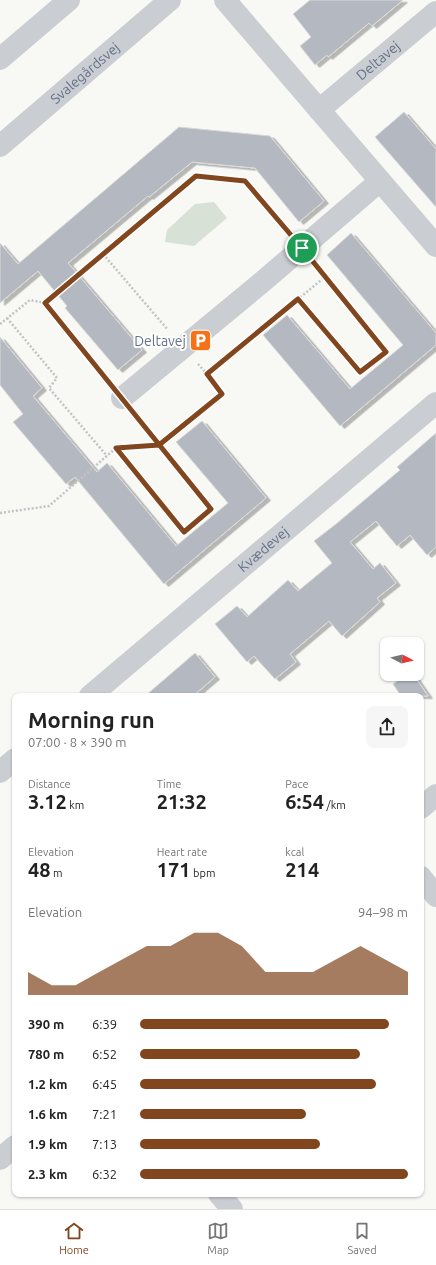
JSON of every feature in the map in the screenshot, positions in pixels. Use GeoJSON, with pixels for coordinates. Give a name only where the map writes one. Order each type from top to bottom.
{"type":"FeatureCollection","features":[{"type":"Feature","properties":{"kind":"street"},"geometry":{"type":"LineString","coordinates":[[0,60],[69,0]]}},
{"type":"Feature","properties":{"kind":"street","name":"Svalegårdsvej"},"geometry":{"type":"LineString","coordinates":[[0,146],[170,0]]}},
{"type":"Feature","properties":{"kind":"street"},"geometry":{"type":"LineString","coordinates":[[225,0],[436,246]]}},
{"type":"Feature","properties":{"kind":"street","name":"Deltavej"},"geometry":{"type":"LineString","coordinates":[[319,110],[436,12]]}},
{"type":"Feature","properties":{"kind":"street"},"geometry":{"type":"LineString","coordinates":[[122,398],[380,181]]}},
{"type":"Feature","properties":{"kind":"street","name":"Kvædevej"},"geometry":{"type":"LineString","coordinates":[[94,693],[436,403]]}},
{"type":"Feature","properties":{"kind":"street"},"geometry":{"type":"LineString","coordinates":[[0,772],[12,762]]}},
{"type":"Feature","properties":{"kind":"street"},"geometry":{"type":"LineString","coordinates":[[424,805],[436,795]]}},
{"type":"Feature","properties":{"kind":"street"},"geometry":{"type":"LineString","coordinates":[[424,881],[436,896]]}},
{"type":"Feature","properties":{"kind":"street"},"geometry":{"type":"LineString","coordinates":[[222,1197],[232,1209]]}},
{"type":"Feature","properties":{"kind":"path"},"geometry":{"type":"LineString","coordinates":[[45,303],[196,176],[245,181],[302,248],[386,352],[360,372],[298,299]]}},
{"type":"Feature","properties":{"kind":"path"},"geometry":{"type":"LineString","coordinates":[[0,513],[49,506],[116,448],[159,445],[222,394],[207,374],[103,254]]}},
{"type":"Feature","properties":{"kind":"path"},"geometry":{"type":"LineString","coordinates":[[207,374],[325,277]]}},
{"type":"Feature","properties":{"kind":"path"},"geometry":{"type":"LineString","coordinates":[[0,324],[30,300],[45,303],[211,509],[184,532],[116,448]]}},
{"type":"Feature","properties":{"kind":"path"},"geometry":{"type":"LineString","coordinates":[[7,318],[57,378],[49,388],[106,456]]}},
{"type":"Feature","properties":{"kind":"shaded area"},"geometry":{"type":"Polygon","coordinates":[[[214,202],[227,218],[194,246],[165,242],[167,230],[195,204],[214,202]]]}},
{"type":"Feature","properties":{"kind":"building"},"geometry":{"type":"Polygon","coordinates":[[[310,0],[403,0],[372,26],[369,23],[328,57],[327,55],[315,65],[300,46],[311,37],[293,14],[310,0]]]}},
{"type":"Feature","properties":{"kind":"building"},"geometry":{"type":"Polygon","coordinates":[[[404,112],[436,149],[436,207],[375,137],[404,112]]]}},
{"type":"Feature","properties":{"kind":"building"},"geometry":{"type":"Polygon","coordinates":[[[179,127],[270,136],[324,201],[299,222],[255,168],[192,162],[149,197],[148,196],[68,263],[142,350],[118,370],[65,308],[67,306],[38,271],[0,303],[0,243],[18,264],[179,127]]]}},
{"type":"Feature","properties":{"kind":"building"},"geometry":{"type":"Polygon","coordinates":[[[351,233],[436,333],[436,345],[340,426],[263,335],[287,315],[350,389],[403,345],[327,255],[351,233]]]}},
{"type":"Feature","properties":{"kind":"building"},"geometry":{"type":"Polygon","coordinates":[[[0,337],[42,388],[33,396],[97,472],[107,463],[176,546],[228,503],[176,442],[202,421],[266,498],[164,584],[75,477],[66,484],[13,422],[23,414],[0,385],[0,337]]]}},
{"type":"Feature","properties":{"kind":"building"},"geometry":{"type":"Polygon","coordinates":[[[436,433],[436,547],[427,555],[410,535],[397,546],[376,521],[350,542],[373,569],[380,563],[396,583],[377,598],[380,602],[342,636],[329,621],[290,654],[296,662],[275,679],[254,656],[247,662],[215,624],[237,606],[247,617],[288,580],[298,591],[332,563],[314,541],[400,470],[397,467],[436,433]]]}},
{"type":"Feature","properties":{"kind":"building"},"geometry":{"type":"Polygon","coordinates":[[[195,653],[215,677],[196,693],[148,693],[195,653]]]}},
{"type":"Feature","properties":{"kind":"building"},"geometry":{"type":"Polygon","coordinates":[[[397,681],[418,681],[428,696],[424,696],[424,693],[399,693],[393,684],[397,681]]]}},
{"type":"Feature","properties":{"kind":"place","name":"Deltavej"},"geometry":{"type":"Point","coordinates":[201,341]}},
{"type":"Feature","properties":{"kind":"route"},"geometry":{"type":"LineString","coordinates":[[302,248],[245,181],[196,176],[45,303],[122,398],[159,445],[211,509],[184,532],[116,448],[159,445],[222,394],[207,374],[298,299],[360,372],[386,352],[302,248]]}}]}
